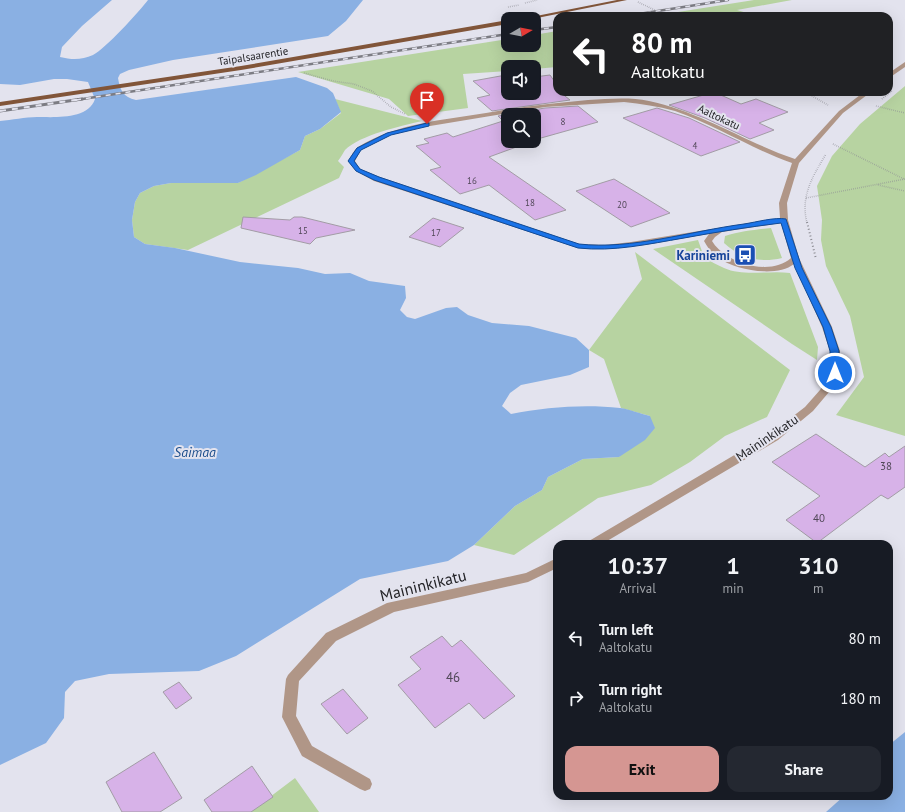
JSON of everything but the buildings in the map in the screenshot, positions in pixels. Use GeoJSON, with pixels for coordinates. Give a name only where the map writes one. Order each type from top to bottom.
{"type":"FeatureCollection","features":[{"type":"Feature","properties":{"kind":"main road"},"geometry":{"type":"LineString","coordinates":[[561,12],[625,0]]}},
{"type":"Feature","properties":{"kind":"main road"},"geometry":{"type":"LineString","coordinates":[[541,16],[553,14]]}},
{"type":"Feature","properties":{"kind":"main road","name":"Taipalsaarentie"},"geometry":{"type":"LineString","coordinates":[[0,104],[241,68],[501,23]]}},
{"type":"Feature","properties":{"kind":"street"},"geometry":{"type":"LineString","coordinates":[[893,73],[905,64]]}},
{"type":"Feature","properties":{"kind":"street","name":"Maininkikatu"},"geometry":{"type":"LineString","coordinates":[[600,540],[774,437],[809,409],[824,392],[835,373],[835,351],[827,327],[795,258],[784,220],[783,203],[796,162],[840,112],[862,96]]}},
{"type":"Feature","properties":{"kind":"street","name":"Aaltokatu"},"geometry":{"type":"LineString","coordinates":[[784,220],[726,228],[618,247],[597,248],[578,246],[377,179],[358,170],[351,161],[359,149],[389,134],[417,126],[545,105],[624,100],[648,103],[677,110],[704,121],[768,152],[796,162]]}},
{"type":"Feature","properties":{"kind":"street"},"geometry":{"type":"LineString","coordinates":[[726,228],[712,235],[708,240],[711,248],[721,257],[731,262],[745,266],[771,268],[786,265],[795,258]]}},
{"type":"Feature","properties":{"kind":"street","name":"Maininkikatu"},"geometry":{"type":"LineString","coordinates":[[365,784],[307,751],[289,717],[293,679],[331,637],[391,607],[528,577],[553,565]]}},
{"type":"Feature","properties":{"kind":"path"},"geometry":{"type":"LineString","coordinates":[[638,2],[659,12]]}},
{"type":"Feature","properties":{"kind":"path"},"geometry":{"type":"LineString","coordinates":[[298,72],[333,81],[354,84],[372,91],[391,108],[408,115]]}},
{"type":"Feature","properties":{"kind":"path"},"geometry":{"type":"LineString","coordinates":[[812,96],[840,112]]}},
{"type":"Feature","properties":{"kind":"path"},"geometry":{"type":"LineString","coordinates":[[885,96],[873,106],[905,113]]}},
{"type":"Feature","properties":{"kind":"path"},"geometry":{"type":"LineString","coordinates":[[799,268],[817,263],[804,211],[810,181],[833,143],[905,179]]}},
{"type":"Feature","properties":{"kind":"path"},"geometry":{"type":"LineString","coordinates":[[806,198],[905,179]]}},
{"type":"Feature","properties":{"kind":"path"},"geometry":{"type":"LineString","coordinates":[[875,185],[905,191]]}},
{"type":"Feature","properties":{"kind":"green space"},"geometry":{"type":"Polygon","coordinates":[[[754,0],[792,0],[737,10],[744,12],[678,12],[754,0]]]}},
{"type":"Feature","properties":{"kind":"green space"},"geometry":{"type":"Polygon","coordinates":[[[553,32],[553,67],[541,68],[541,60],[501,60],[501,71],[463,74],[468,108],[408,116],[389,99],[298,72],[501,40],[501,52],[541,52],[541,34],[553,32]]]}},
{"type":"Feature","properties":{"kind":"green space"},"geometry":{"type":"Polygon","coordinates":[[[905,86],[905,436],[836,415],[864,377],[850,316],[826,266],[821,240],[822,220],[817,186],[832,156],[860,124],[905,86]]]}},
{"type":"Feature","properties":{"kind":"green space"},"geometry":{"type":"Polygon","coordinates":[[[335,99],[422,121],[381,132],[360,140],[345,150],[338,161],[344,167],[339,178],[188,250],[145,244],[134,237],[132,220],[135,202],[140,193],[154,186],[171,183],[238,183],[300,150],[305,136],[320,129],[341,113],[335,99]]]}},
{"type":"Feature","properties":{"kind":"green space"},"geometry":{"type":"Polygon","coordinates":[[[771,228],[782,258],[759,260],[744,256],[724,243],[725,236],[771,228]]]}},
{"type":"Feature","properties":{"kind":"green space"},"geometry":{"type":"Polygon","coordinates":[[[698,240],[704,257],[732,271],[748,273],[790,273],[818,347],[817,360],[653,249],[698,240]]]}},
{"type":"Feature","properties":{"kind":"green space"},"geometry":{"type":"Polygon","coordinates":[[[635,252],[790,370],[767,417],[725,436],[690,462],[651,485],[598,498],[514,555],[474,545],[515,506],[542,490],[548,477],[583,459],[619,457],[650,416],[621,408],[604,359],[589,350],[642,279],[635,252]]]}},
{"type":"Feature","properties":{"kind":"green space"},"geometry":{"type":"Polygon","coordinates":[[[295,778],[319,812],[250,812],[295,778]]]}},
{"type":"Feature","properties":{"kind":"water","name":"Saimaa"},"geometry":{"type":"Polygon","coordinates":[[[0,0],[112,0],[82,26],[62,47],[60,57],[81,59],[93,55],[105,46],[122,30],[148,0],[363,0],[346,21],[328,36],[173,60],[129,70],[120,74],[118,78],[123,92],[128,97],[136,100],[296,77],[327,88],[333,93],[341,112],[320,129],[305,136],[300,150],[256,175],[238,183],[171,183],[154,186],[140,193],[135,202],[132,220],[134,237],[145,244],[175,248],[240,262],[298,268],[325,274],[350,273],[369,281],[405,286],[406,298],[400,310],[407,317],[415,319],[446,308],[457,307],[468,315],[492,323],[529,326],[576,338],[589,350],[589,367],[570,375],[521,385],[510,393],[502,406],[511,414],[566,407],[593,406],[628,409],[650,416],[655,428],[645,440],[619,457],[583,459],[548,477],[542,490],[515,506],[474,545],[448,561],[360,579],[236,656],[199,671],[109,674],[75,681],[65,692],[64,718],[46,743],[0,765],[0,121],[32,117],[70,116],[85,111],[91,106],[95,99],[88,82],[54,79],[20,85],[0,84],[0,0]]]}},
{"type":"Feature","properties":{"kind":"water"},"geometry":{"type":"Polygon","coordinates":[[[905,732],[905,812],[826,812],[840,800],[893,800],[893,742],[905,732]]]}},
{"type":"Feature","properties":{"kind":"railway"},"geometry":{"type":"LineString","coordinates":[[652,12],[728,0]]}},
{"type":"Feature","properties":{"kind":"railway"},"geometry":{"type":"LineString","coordinates":[[541,29],[553,28]]}},
{"type":"Feature","properties":{"kind":"railway"},"geometry":{"type":"LineString","coordinates":[[76,100],[501,35]]}},
{"type":"Feature","properties":{"kind":"railway"},"geometry":{"type":"LineString","coordinates":[[0,111],[82,99]]}},
{"type":"Feature","properties":{"kind":"place","name":"Kariniemi"},"geometry":{"type":"Point","coordinates":[745,255]}},
{"type":"Feature","properties":{"kind":"route"},"geometry":{"type":"LineString","coordinates":[[427,124],[389,134],[359,149],[351,161],[358,170],[377,179],[578,246],[597,248],[618,247],[726,228],[784,220],[795,258],[827,327],[835,351],[835,373]]}}]}
